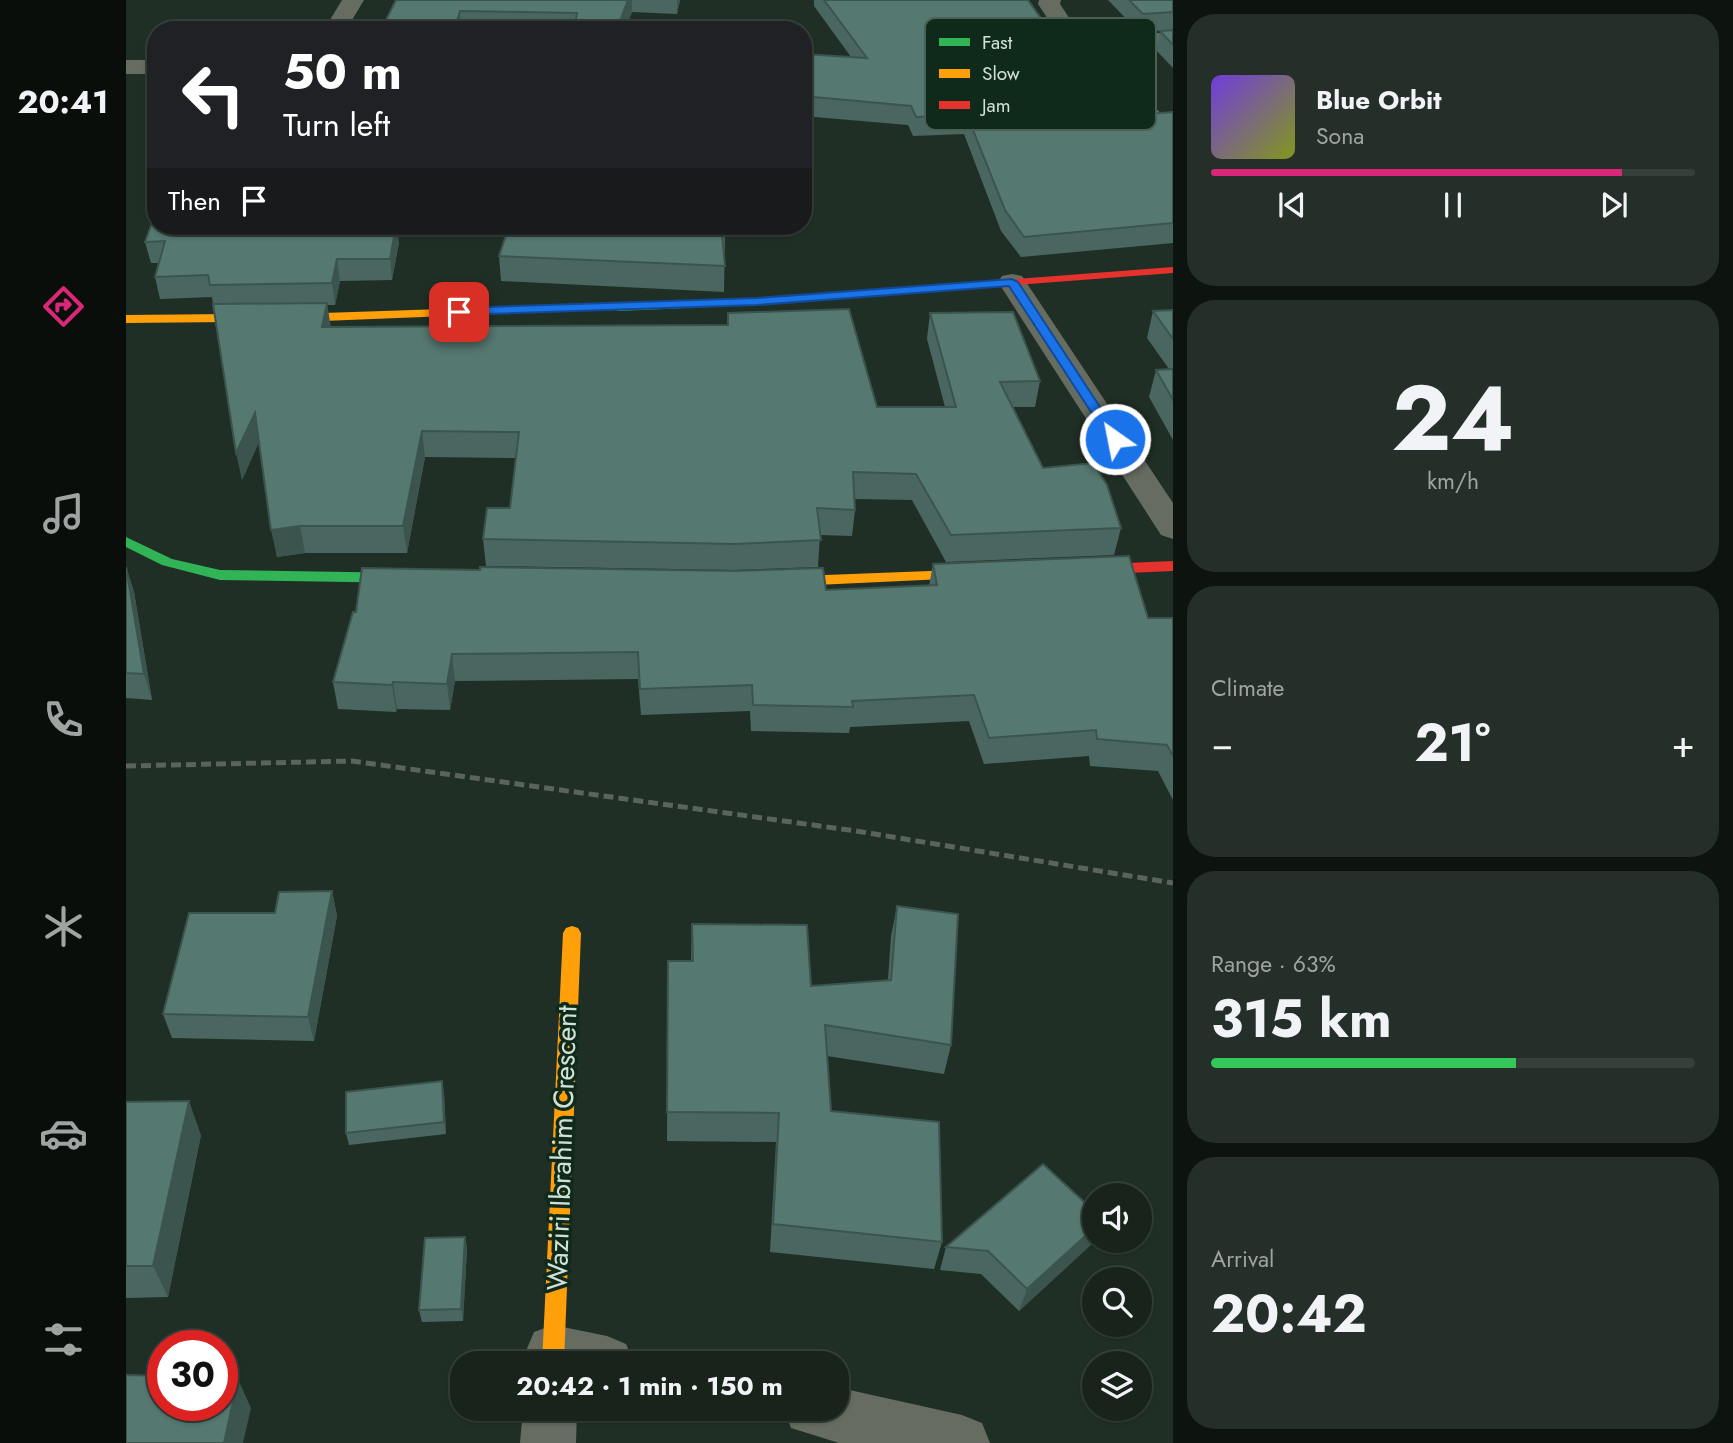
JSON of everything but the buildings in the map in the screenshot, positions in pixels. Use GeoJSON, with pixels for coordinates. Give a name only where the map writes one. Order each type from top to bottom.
{"type":"FeatureCollection","features":[{"type":"Feature","properties":{"kind":"street"},"geometry":{"type":"LineString","coordinates":[[340,21],[353,0]]}},
{"type":"Feature","properties":{"kind":"street"},"geometry":{"type":"LineString","coordinates":[[1050,0],[1049,4],[1058,18]]}},
{"type":"Feature","properties":{"kind":"street"},"geometry":{"type":"LineString","coordinates":[[126,67],[147,67]]}},
{"type":"Feature","properties":{"kind":"street"},"geometry":{"type":"LineString","coordinates":[[126,319],[323,317],[757,302],[1173,270]]}},
{"type":"Feature","properties":{"kind":"street"},"geometry":{"type":"LineString","coordinates":[[1012,282],[1173,528]]}},
{"type":"Feature","properties":{"kind":"street"},"geometry":{"type":"LineString","coordinates":[[126,541],[167,562],[220,575],[428,579]]}},
{"type":"Feature","properties":{"kind":"street"},"geometry":{"type":"LineString","coordinates":[[1063,570],[1173,566]]}},
{"type":"Feature","properties":{"kind":"street"},"geometry":{"type":"LineString","coordinates":[[761,583],[995,573]]}},
{"type":"Feature","properties":{"kind":"street","name":"Waziri Ibrahim Crescent"},"geometry":{"type":"LineString","coordinates":[[553,1351],[572,933]]}},
{"type":"Feature","properties":{"kind":"street"},"geometry":{"type":"LineString","coordinates":[[849,1418],[962,1443]]}},
{"type":"Feature","properties":{"kind":"street"},"geometry":{"type":"LineString","coordinates":[[548,1443],[549,1421]]}},
{"type":"Feature","properties":{"kind":"railway"},"geometry":{"type":"LineString","coordinates":[[126,766],[352,761],[856,831],[1173,883]]}},
{"type":"Feature","properties":{"kind":"traffic: fast"},"geometry":{"type":"LineString","coordinates":[[618,307],[757,302],[901,291]]}},
{"type":"Feature","properties":{"kind":"traffic: fast"},"geometry":{"type":"LineString","coordinates":[[126,541],[167,562],[220,575],[412,578]]}},
{"type":"Feature","properties":{"kind":"traffic: slow"},"geometry":{"type":"LineString","coordinates":[[126,319],[323,317],[618,307]]}},
{"type":"Feature","properties":{"kind":"traffic: slow"},"geometry":{"type":"LineString","coordinates":[[773,582],[982,574]]}},
{"type":"Feature","properties":{"kind":"traffic: slow"},"geometry":{"type":"LineString","coordinates":[[554,1351],[572,933]]}},
{"type":"Feature","properties":{"kind":"traffic: jam"},"geometry":{"type":"LineString","coordinates":[[901,291],[1173,270]]}},
{"type":"Feature","properties":{"kind":"traffic: jam"},"geometry":{"type":"LineString","coordinates":[[1081,570],[1173,566]]}},
{"type":"Feature","properties":{"kind":"route"},"geometry":{"type":"LineString","coordinates":[[459,312],[757,302],[1012,282],[1115,439]]}}]}
